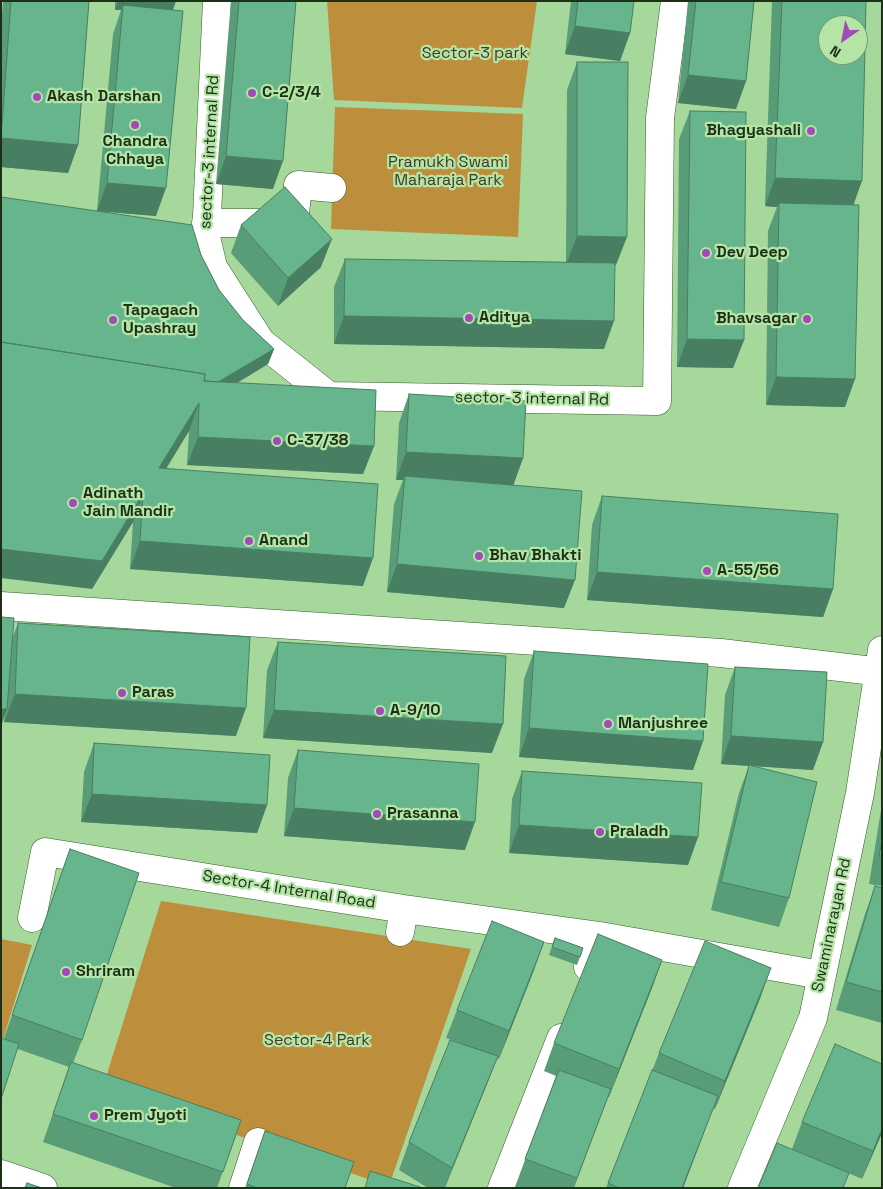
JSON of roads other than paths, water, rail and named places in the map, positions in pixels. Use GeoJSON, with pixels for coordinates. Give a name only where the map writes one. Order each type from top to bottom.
{"type":"FeatureCollection","features":[{"type":"Feature","properties":{"kind":"street","name":"sector-3 internal Rd"},"geometry":{"type":"LineString","coordinates":[[217,1],[200,231],[212,267],[261,342],[329,396],[657,401],[660,118],[675,1]]}},
{"type":"Feature","properties":{"kind":"street"},"geometry":{"type":"LineString","coordinates":[[200,231],[294,223],[298,184],[332,188]]}},
{"type":"Feature","properties":{"kind":"street"},"geometry":{"type":"LineString","coordinates":[[1,606],[881,665]]}},
{"type":"Feature","properties":{"kind":"street","name":"Swaminarayan Rd"},"geometry":{"type":"LineString","coordinates":[[742,1188],[813,1018],[820,975],[860,793],[881,665]]}},
{"type":"Feature","properties":{"kind":"street","name":"Sector-4 Internal Road"},"geometry":{"type":"LineString","coordinates":[[32,918],[45,852],[402,920],[600,936],[820,975]]}},
{"type":"Feature","properties":{"kind":"street"},"geometry":{"type":"LineString","coordinates":[[502,1188],[600,936]]}},
{"type":"Feature","properties":{"kind":"street"},"geometry":{"type":"LineString","coordinates":[[243,1188],[258,1142]]}},
{"type":"Feature","properties":{"kind":"street"},"geometry":{"type":"LineString","coordinates":[[1,1174],[42,1188]]}},
{"type":"Feature","properties":{"kind":"place","name":"C-2/3/4"},"geometry":{"type":"Point","coordinates":[252,93]}},
{"type":"Feature","properties":{"kind":"place","name":"Akash Darshan"},"geometry":{"type":"Point","coordinates":[37,97]}},
{"type":"Feature","properties":{"kind":"place","name":"Chandra Chhaya"},"geometry":{"type":"Point","coordinates":[135,125]}},
{"type":"Feature","properties":{"kind":"place","name":"Bhagyashali"},"geometry":{"type":"Point","coordinates":[811,131]}},
{"type":"Feature","properties":{"kind":"place","name":"Dev Deep"},"geometry":{"type":"Point","coordinates":[706,253]}},
{"type":"Feature","properties":{"kind":"place","name":"Aditya"},"geometry":{"type":"Point","coordinates":[469,318]}},
{"type":"Feature","properties":{"kind":"place","name":"Bhavsagar"},"geometry":{"type":"Point","coordinates":[807,319]}},
{"type":"Feature","properties":{"kind":"place","name":"Tapagach Upashray"},"geometry":{"type":"Point","coordinates":[113,320]}},
{"type":"Feature","properties":{"kind":"place","name":"C-37/38"},"geometry":{"type":"Point","coordinates":[277,441]}},
{"type":"Feature","properties":{"kind":"place","name":"Adinath Jain Mandir"},"geometry":{"type":"Point","coordinates":[73,503]}},
{"type":"Feature","properties":{"kind":"place","name":"Anand"},"geometry":{"type":"Point","coordinates":[249,541]}},
{"type":"Feature","properties":{"kind":"place","name":"Bhav Bhakti"},"geometry":{"type":"Point","coordinates":[479,556]}},
{"type":"Feature","properties":{"kind":"place","name":"A-55/56"},"geometry":{"type":"Point","coordinates":[707,571]}},
{"type":"Feature","properties":{"kind":"place","name":"Paras"},"geometry":{"type":"Point","coordinates":[122,693]}},
{"type":"Feature","properties":{"kind":"place","name":"A-9/10"},"geometry":{"type":"Point","coordinates":[380,711]}},
{"type":"Feature","properties":{"kind":"place","name":"Manjushree"},"geometry":{"type":"Point","coordinates":[608,724]}},
{"type":"Feature","properties":{"kind":"place","name":"Prasanna"},"geometry":{"type":"Point","coordinates":[377,814]}},
{"type":"Feature","properties":{"kind":"place","name":"Praladh"},"geometry":{"type":"Point","coordinates":[600,832]}},
{"type":"Feature","properties":{"kind":"place","name":"Shriram"},"geometry":{"type":"Point","coordinates":[66,972]}},
{"type":"Feature","properties":{"kind":"place","name":"Prem Jyoti"},"geometry":{"type":"Point","coordinates":[94,1116]}},
{"type":"Feature","properties":{"kind":"park label","name":"Sector-3 park"},"geometry":{"type":"Point","coordinates":[475,54]}},
{"type":"Feature","properties":{"kind":"park label","name":"Pramukh Swami Maharaja Park"},"geometry":{"type":"Point","coordinates":[448,172]}},
{"type":"Feature","properties":{"kind":"park label","name":"Sector-4 Park"},"geometry":{"type":"Point","coordinates":[317,1041]}}]}
